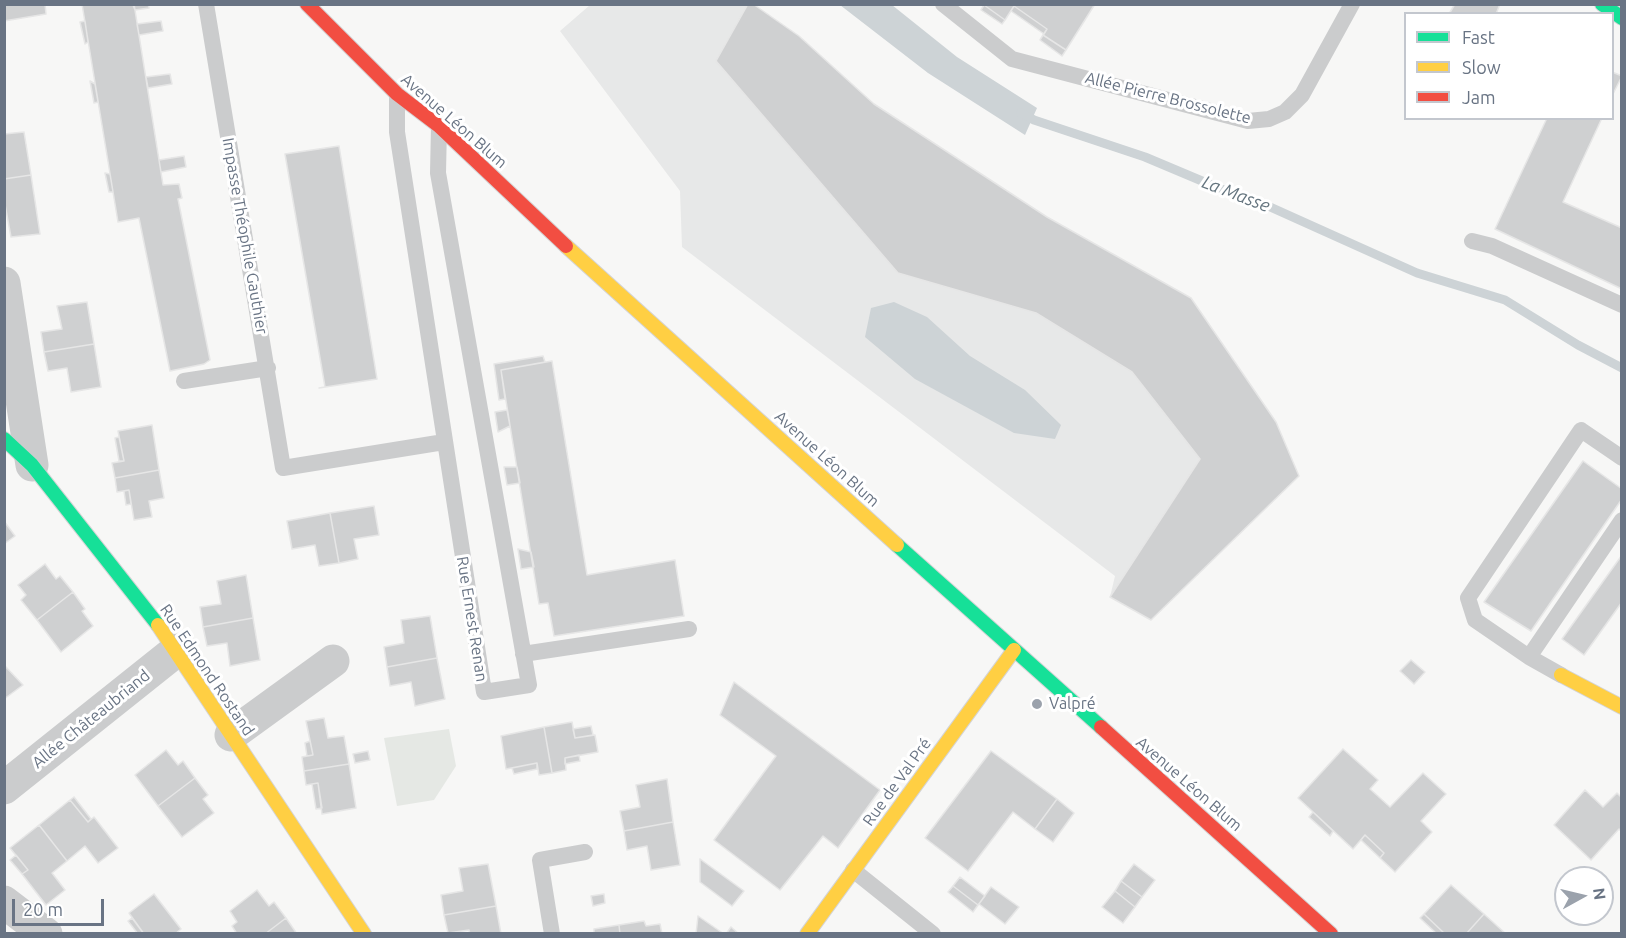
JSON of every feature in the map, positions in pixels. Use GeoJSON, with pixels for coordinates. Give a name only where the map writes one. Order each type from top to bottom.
{"type":"FeatureCollection","features":[{"type":"Feature","properties":{"kind":"main road","name":"Avenue Léon Blum"},"geometry":{"type":"LineString","coordinates":[[307,4],[397,94],[439,126],[580,260],[1330,933]]}},
{"type":"Feature","properties":{"kind":"main road","name":"Rue Edmond Rostand"},"geometry":{"type":"LineString","coordinates":[[4,439],[32,465],[124,579],[177,650],[231,735],[364,933]]}},
{"type":"Feature","properties":{"kind":"main road","name":"Rue de Val Pré"},"geometry":{"type":"LineString","coordinates":[[807,933],[1014,650]]}},
{"type":"Feature","properties":{"kind":"main road"},"geometry":{"type":"LineString","coordinates":[[1561,675],[1622,707]]}},
{"type":"Feature","properties":{"kind":"street"},"geometry":{"type":"LineString","coordinates":[[4,283],[11,375],[32,465]]}},
{"type":"Feature","properties":{"kind":"street","name":"Allée Châteaubriand"},"geometry":{"type":"LineString","coordinates":[[4,788],[177,650]]}},
{"type":"Feature","properties":{"kind":"street"},"geometry":{"type":"LineString","coordinates":[[231,735],[333,661]]}},
{"type":"Feature","properties":{"kind":"street"},"geometry":{"type":"LineString","coordinates":[[4,902],[46,933]]}},
{"type":"Feature","properties":{"kind":"lane","name":"Impasse Théophile Gauthier"},"geometry":{"type":"LineString","coordinates":[[206,4],[283,468],[444,442]]}},
{"type":"Feature","properties":{"kind":"lane","name":"Allée Pierre Brossolette"},"geometry":{"type":"LineString","coordinates":[[943,4],[1012,59],[1248,121],[1269,119],[1286,112],[1302,95],[1352,4]]}},
{"type":"Feature","properties":{"kind":"lane","name":"Rue Ernest Renan"},"geometry":{"type":"LineString","coordinates":[[397,94],[397,132],[484,692],[529,685],[438,173],[439,126]]}},
{"type":"Feature","properties":{"kind":"lane"},"geometry":{"type":"LineString","coordinates":[[1472,241],[1492,246],[1622,305]]}},
{"type":"Feature","properties":{"kind":"lane"},"geometry":{"type":"LineString","coordinates":[[184,381],[268,368]]}},
{"type":"Feature","properties":{"kind":"lane"},"geometry":{"type":"LineString","coordinates":[[1561,675],[1529,657],[1475,620],[1468,598],[1581,430],[1622,458]]}},
{"type":"Feature","properties":{"kind":"lane"},"geometry":{"type":"LineString","coordinates":[[1529,657],[1622,520]]}},
{"type":"Feature","properties":{"kind":"lane"},"geometry":{"type":"LineString","coordinates":[[523,654],[689,628]]}},
{"type":"Feature","properties":{"kind":"lane"},"geometry":{"type":"LineString","coordinates":[[552,933],[540,860],[585,852]]}},
{"type":"Feature","properties":{"kind":"lane"},"geometry":{"type":"LineString","coordinates":[[853,870],[933,933]]}},
{"type":"Feature","properties":{"kind":"shaded area"},"geometry":{"type":"Polygon","coordinates":[[[590,5],[753,5],[799,36],[874,104],[1047,217],[1191,298],[1276,422],[1299,476],[1151,620],[1110,597],[1115,576],[682,247],[680,191],[560,31],[590,5]]]}},
{"type":"Feature","properties":{"kind":"shaded area"},"geometry":{"type":"Polygon","coordinates":[[[840,5],[892,5],[957,57],[1037,108],[1025,135],[928,73],[840,5]]]}},
{"type":"Feature","properties":{"kind":"shaded area"},"geometry":{"type":"Polygon","coordinates":[[[894,302],[927,317],[970,356],[1025,390],[1061,425],[1055,439],[1014,433],[915,379],[865,337],[871,308],[894,302]]]}},
{"type":"Feature","properties":{"kind":"shaded area"},"geometry":{"type":"Polygon","coordinates":[[[449,729],[456,766],[434,800],[397,806],[384,738],[449,729]]]}},
{"type":"Feature","properties":{"kind":"building"},"geometry":{"type":"Polygon","coordinates":[[[4,4],[45,4],[46,14],[4,21],[4,4]]]}},
{"type":"Feature","properties":{"kind":"building"},"geometry":{"type":"Polygon","coordinates":[[[82,4],[134,4],[163,185],[179,184],[182,198],[178,199],[210,360],[204,364],[170,371],[139,218],[118,222],[82,4]]]}},
{"type":"Feature","properties":{"kind":"building"},"geometry":{"type":"Polygon","coordinates":[[[148,4],[149,8],[135,10],[133,5],[148,4]]]}},
{"type":"Feature","properties":{"kind":"building"},"geometry":{"type":"Polygon","coordinates":[[[748,4],[753,4],[799,36],[874,104],[1047,217],[1191,298],[1276,422],[1299,476],[1151,620],[1110,597],[1200,459],[1132,372],[1036,313],[898,273],[716,61],[748,4]]]}},
{"type":"Feature","properties":{"kind":"building"},"geometry":{"type":"Polygon","coordinates":[[[1095,4],[1066,50],[1043,35],[1047,29],[1014,6],[1005,20],[984,5],[1095,4]]]}},
{"type":"Feature","properties":{"kind":"building"},"geometry":{"type":"Polygon","coordinates":[[[1455,4],[1500,4],[1497,12],[1450,12],[1455,4]]]}},
{"type":"Feature","properties":{"kind":"building"},"geometry":{"type":"Polygon","coordinates":[[[984,5],[1005,20],[1002,24],[981,10],[984,5]]]}},
{"type":"Feature","properties":{"kind":"building"},"geometry":{"type":"Polygon","coordinates":[[[1014,6],[1047,29],[1044,34],[1011,11],[1014,6]]]}},
{"type":"Feature","properties":{"kind":"building"},"geometry":{"type":"Polygon","coordinates":[[[85,21],[88,42],[85,44],[80,22],[85,21]]]}},
{"type":"Feature","properties":{"kind":"building"},"geometry":{"type":"Polygon","coordinates":[[[161,21],[163,31],[139,35],[137,24],[161,21]]]}},
{"type":"Feature","properties":{"kind":"building"},"geometry":{"type":"Polygon","coordinates":[[[1043,35],[1066,50],[1062,56],[1040,40],[1043,35]]]}},
{"type":"Feature","properties":{"kind":"building"},"geometry":{"type":"Polygon","coordinates":[[[1614,73],[1622,76],[1614,92],[1614,73]]]}},
{"type":"Feature","properties":{"kind":"building"},"geometry":{"type":"Polygon","coordinates":[[[170,74],[172,84],[148,88],[146,77],[170,74]]]}},
{"type":"Feature","properties":{"kind":"building"},"geometry":{"type":"Polygon","coordinates":[[[90,81],[95,84],[98,102],[94,103],[90,81]]]}},
{"type":"Feature","properties":{"kind":"building"},"geometry":{"type":"Polygon","coordinates":[[[1546,120],[1601,120],[1563,202],[1622,228],[1622,289],[1495,229],[1546,120]]]}},
{"type":"Feature","properties":{"kind":"building"},"geometry":{"type":"Polygon","coordinates":[[[24,132],[31,175],[4,179],[4,134],[24,132]]]}},
{"type":"Feature","properties":{"kind":"building"},"geometry":{"type":"Polygon","coordinates":[[[339,146],[377,379],[319,388],[325,387],[285,154],[339,146]]]}},
{"type":"Feature","properties":{"kind":"building"},"geometry":{"type":"Polygon","coordinates":[[[184,156],[186,167],[161,172],[159,160],[184,156]]]}},
{"type":"Feature","properties":{"kind":"building"},"geometry":{"type":"Polygon","coordinates":[[[105,173],[110,174],[113,192],[109,192],[105,173]]]}},
{"type":"Feature","properties":{"kind":"building"},"geometry":{"type":"Polygon","coordinates":[[[31,175],[40,234],[11,237],[4,199],[4,179],[31,175]]]}},
{"type":"Feature","properties":{"kind":"building"},"geometry":{"type":"Polygon","coordinates":[[[87,302],[94,344],[44,352],[41,332],[62,329],[57,306],[87,302]]]}},
{"type":"Feature","properties":{"kind":"building"},"geometry":{"type":"Polygon","coordinates":[[[94,344],[101,387],[71,392],[67,368],[48,371],[44,352],[94,344]]]}},
{"type":"Feature","properties":{"kind":"building"},"geometry":{"type":"Polygon","coordinates":[[[543,356],[545,362],[501,370],[505,399],[499,400],[494,364],[543,356]]]}},
{"type":"Feature","properties":{"kind":"building"},"geometry":{"type":"Polygon","coordinates":[[[552,361],[587,575],[675,560],[684,616],[554,636],[548,603],[539,604],[501,370],[552,361]]]}},
{"type":"Feature","properties":{"kind":"building"},"geometry":{"type":"Polygon","coordinates":[[[507,410],[510,426],[498,432],[495,412],[507,410]]]}},
{"type":"Feature","properties":{"kind":"building"},"geometry":{"type":"Polygon","coordinates":[[[152,425],[159,470],[115,478],[112,463],[124,461],[118,431],[152,425]]]}},
{"type":"Feature","properties":{"kind":"building"},"geometry":{"type":"Polygon","coordinates":[[[119,437],[124,461],[119,461],[115,438],[119,437]]]}},
{"type":"Feature","properties":{"kind":"building"},"geometry":{"type":"Polygon","coordinates":[[[1583,461],[1622,489],[1622,499],[1531,631],[1484,602],[1583,461]]]}},
{"type":"Feature","properties":{"kind":"building"},"geometry":{"type":"Polygon","coordinates":[[[504,467],[517,467],[520,483],[507,485],[504,467]]]}},
{"type":"Feature","properties":{"kind":"building"},"geometry":{"type":"Polygon","coordinates":[[[159,470],[164,498],[149,501],[152,517],[134,520],[129,490],[117,492],[115,478],[159,470]]]}},
{"type":"Feature","properties":{"kind":"building"},"geometry":{"type":"Polygon","coordinates":[[[129,490],[131,504],[126,505],[124,491],[129,490]]]}},
{"type":"Feature","properties":{"kind":"building"},"geometry":{"type":"Polygon","coordinates":[[[374,506],[379,535],[354,539],[358,559],[339,563],[330,513],[374,506]]]}},
{"type":"Feature","properties":{"kind":"building"},"geometry":{"type":"Polygon","coordinates":[[[330,513],[339,563],[319,566],[315,545],[292,549],[287,521],[330,513]]]}},
{"type":"Feature","properties":{"kind":"building"},"geometry":{"type":"Polygon","coordinates":[[[4,521],[15,536],[4,544],[4,521]]]}},
{"type":"Feature","properties":{"kind":"building"},"geometry":{"type":"Polygon","coordinates":[[[518,549],[531,552],[534,567],[521,569],[518,549]]]}},
{"type":"Feature","properties":{"kind":"building"},"geometry":{"type":"Polygon","coordinates":[[[1622,555],[1622,602],[1584,655],[1562,639],[1622,555]]]}},
{"type":"Feature","properties":{"kind":"building"},"geometry":{"type":"Polygon","coordinates":[[[45,564],[56,579],[60,576],[73,592],[37,620],[21,600],[26,595],[18,585],[45,564]]]}},
{"type":"Feature","properties":{"kind":"building"},"geometry":{"type":"Polygon","coordinates":[[[246,575],[253,618],[203,627],[200,607],[221,604],[217,581],[246,575]]]}},
{"type":"Feature","properties":{"kind":"building"},"geometry":{"type":"Polygon","coordinates":[[[73,592],[85,609],[82,611],[93,626],[61,652],[37,620],[73,592]]]}},
{"type":"Feature","properties":{"kind":"building"},"geometry":{"type":"Polygon","coordinates":[[[430,616],[437,658],[387,667],[384,647],[404,643],[401,620],[430,616]]]}},
{"type":"Feature","properties":{"kind":"building"},"geometry":{"type":"Polygon","coordinates":[[[253,618],[260,660],[230,666],[227,643],[207,646],[203,627],[253,618]]]}},
{"type":"Feature","properties":{"kind":"building"},"geometry":{"type":"Polygon","coordinates":[[[437,658],[445,699],[415,706],[411,682],[390,686],[387,667],[437,658]]]}},
{"type":"Feature","properties":{"kind":"building"},"geometry":{"type":"Polygon","coordinates":[[[1411,660],[1425,672],[1414,684],[1400,671],[1411,660]]]}},
{"type":"Feature","properties":{"kind":"building"},"geometry":{"type":"Polygon","coordinates":[[[4,665],[23,685],[4,699],[4,665]]]}},
{"type":"Feature","properties":{"kind":"building"},"geometry":{"type":"Polygon","coordinates":[[[734,682],[880,790],[838,848],[823,836],[780,890],[714,840],[776,756],[720,715],[734,682]]]}},
{"type":"Feature","properties":{"kind":"building"},"geometry":{"type":"Polygon","coordinates":[[[324,718],[328,738],[344,736],[349,764],[304,771],[302,757],[313,755],[306,721],[324,718]]]}},
{"type":"Feature","properties":{"kind":"building"},"geometry":{"type":"Polygon","coordinates":[[[572,722],[575,738],[595,735],[598,752],[565,758],[566,770],[552,773],[544,727],[572,722]]]}},
{"type":"Feature","properties":{"kind":"building"},"geometry":{"type":"Polygon","coordinates":[[[591,726],[593,735],[575,738],[573,729],[591,726]]]}},
{"type":"Feature","properties":{"kind":"building"},"geometry":{"type":"Polygon","coordinates":[[[544,727],[552,773],[539,775],[537,763],[506,769],[501,736],[544,727]]]}},
{"type":"Feature","properties":{"kind":"building"},"geometry":{"type":"Polygon","coordinates":[[[310,741],[313,755],[307,756],[305,743],[310,741]]]}},
{"type":"Feature","properties":{"kind":"building"},"geometry":{"type":"Polygon","coordinates":[[[1343,749],[1378,780],[1370,789],[1390,807],[1423,773],[1446,794],[1421,821],[1432,832],[1395,872],[1380,858],[1384,853],[1365,835],[1353,849],[1298,798],[1343,749]]]}},
{"type":"Feature","properties":{"kind":"building"},"geometry":{"type":"Polygon","coordinates":[[[166,750],[178,765],[183,761],[195,778],[158,806],[135,775],[166,750]]]}},
{"type":"Feature","properties":{"kind":"building"},"geometry":{"type":"Polygon","coordinates":[[[368,751],[370,760],[355,763],[353,754],[368,751]]]}},
{"type":"Feature","properties":{"kind":"building"},"geometry":{"type":"Polygon","coordinates":[[[991,751],[1057,799],[1035,829],[1013,812],[968,871],[925,838],[991,751]]]}},
{"type":"Feature","properties":{"kind":"building"},"geometry":{"type":"Polygon","coordinates":[[[579,755],[580,761],[565,764],[565,758],[579,755]]]}},
{"type":"Feature","properties":{"kind":"building"},"geometry":{"type":"Polygon","coordinates":[[[537,763],[537,769],[514,774],[512,768],[537,763]]]}},
{"type":"Feature","properties":{"kind":"building"},"geometry":{"type":"Polygon","coordinates":[[[349,764],[356,808],[322,814],[318,783],[306,785],[304,771],[349,764]]]}},
{"type":"Feature","properties":{"kind":"building"},"geometry":{"type":"Polygon","coordinates":[[[195,778],[208,795],[203,799],[214,813],[182,837],[158,806],[195,778]]]}},
{"type":"Feature","properties":{"kind":"building"},"geometry":{"type":"Polygon","coordinates":[[[667,779],[673,822],[624,831],[620,811],[640,807],[636,785],[667,779]]]}},
{"type":"Feature","properties":{"kind":"building"},"geometry":{"type":"Polygon","coordinates":[[[318,783],[322,808],[316,809],[312,784],[318,783]]]}},
{"type":"Feature","properties":{"kind":"building"},"geometry":{"type":"Polygon","coordinates":[[[1585,790],[1603,807],[1617,793],[1622,798],[1622,832],[1619,829],[1591,860],[1554,825],[1585,790]]]}},
{"type":"Feature","properties":{"kind":"building"},"geometry":{"type":"Polygon","coordinates":[[[74,797],[91,819],[88,822],[70,800],[74,797]]]}},
{"type":"Feature","properties":{"kind":"building"},"geometry":{"type":"Polygon","coordinates":[[[1057,799],[1074,813],[1053,842],[1035,829],[1057,799]]]}},
{"type":"Feature","properties":{"kind":"building"},"geometry":{"type":"Polygon","coordinates":[[[70,800],[88,822],[94,817],[118,848],[98,863],[85,846],[67,861],[39,825],[70,800]]]}},
{"type":"Feature","properties":{"kind":"building"},"geometry":{"type":"Polygon","coordinates":[[[1313,812],[1333,831],[1330,836],[1309,817],[1313,812]]]}},
{"type":"Feature","properties":{"kind":"building"},"geometry":{"type":"Polygon","coordinates":[[[673,822],[680,865],[651,870],[647,846],[627,850],[624,831],[673,822]]]}},
{"type":"Feature","properties":{"kind":"building"},"geometry":{"type":"Polygon","coordinates":[[[39,825],[67,861],[52,873],[65,890],[46,905],[22,874],[28,870],[10,848],[39,825]]]}},
{"type":"Feature","properties":{"kind":"building"},"geometry":{"type":"Polygon","coordinates":[[[1365,835],[1384,853],[1380,858],[1361,840],[1365,835]]]}},
{"type":"Feature","properties":{"kind":"building"},"geometry":{"type":"Polygon","coordinates":[[[16,855],[28,870],[22,874],[10,860],[16,855]]]}},
{"type":"Feature","properties":{"kind":"building"},"geometry":{"type":"Polygon","coordinates":[[[700,859],[744,891],[732,906],[700,882],[700,859]]]}},
{"type":"Feature","properties":{"kind":"building"},"geometry":{"type":"Polygon","coordinates":[[[488,864],[496,906],[444,915],[441,895],[463,891],[459,868],[488,864]]]}},
{"type":"Feature","properties":{"kind":"building"},"geometry":{"type":"Polygon","coordinates":[[[1134,864],[1155,880],[1142,897],[1121,881],[1134,864]]]}},
{"type":"Feature","properties":{"kind":"building"},"geometry":{"type":"Polygon","coordinates":[[[960,877],[985,896],[978,905],[953,886],[960,877]]]}},
{"type":"Feature","properties":{"kind":"building"},"geometry":{"type":"Polygon","coordinates":[[[1121,881],[1142,897],[1135,907],[1115,891],[1121,881]]]}},
{"type":"Feature","properties":{"kind":"building"},"geometry":{"type":"Polygon","coordinates":[[[1451,885],[1484,914],[1466,934],[1445,934],[1424,914],[1451,885]]]}},
{"type":"Feature","properties":{"kind":"building"},"geometry":{"type":"Polygon","coordinates":[[[953,886],[978,905],[973,912],[948,892],[953,886]]]}},
{"type":"Feature","properties":{"kind":"building"},"geometry":{"type":"Polygon","coordinates":[[[991,887],[1019,907],[1005,924],[979,904],[991,887]]]}},
{"type":"Feature","properties":{"kind":"building"},"geometry":{"type":"Polygon","coordinates":[[[257,890],[269,906],[274,902],[286,918],[265,934],[237,934],[232,926],[237,922],[230,911],[257,890]]]}},
{"type":"Feature","properties":{"kind":"building"},"geometry":{"type":"Polygon","coordinates":[[[1115,891],[1135,907],[1123,923],[1102,907],[1115,891]]]}},
{"type":"Feature","properties":{"kind":"building"},"geometry":{"type":"Polygon","coordinates":[[[154,894],[181,929],[175,934],[144,934],[129,913],[154,894]]]}},
{"type":"Feature","properties":{"kind":"building"},"geometry":{"type":"Polygon","coordinates":[[[604,894],[605,903],[593,906],[591,896],[604,894]]]}},
{"type":"Feature","properties":{"kind":"building"},"geometry":{"type":"Polygon","coordinates":[[[496,906],[501,934],[470,934],[469,930],[448,933],[444,915],[496,906]]]}},
{"type":"Feature","properties":{"kind":"building"},"geometry":{"type":"Polygon","coordinates":[[[1424,914],[1445,934],[1437,934],[1420,918],[1424,914]]]}},
{"type":"Feature","properties":{"kind":"building"},"geometry":{"type":"Polygon","coordinates":[[[1484,914],[1506,934],[1466,934],[1484,914]]]}},
{"type":"Feature","properties":{"kind":"building"},"geometry":{"type":"Polygon","coordinates":[[[698,916],[724,934],[696,934],[698,916]]]}},
{"type":"Feature","properties":{"kind":"building"},"geometry":{"type":"Polygon","coordinates":[[[132,918],[144,934],[138,934],[128,921],[132,918]]]}},
{"type":"Feature","properties":{"kind":"building"},"geometry":{"type":"Polygon","coordinates":[[[286,918],[297,934],[265,934],[286,918]]]}},
{"type":"Feature","properties":{"kind":"building"},"geometry":{"type":"Polygon","coordinates":[[[644,921],[646,926],[660,924],[662,934],[620,934],[619,925],[644,921]]]}},
{"type":"Feature","properties":{"kind":"building"},"geometry":{"type":"Polygon","coordinates":[[[619,925],[620,934],[594,934],[594,929],[619,925]]]}},
{"type":"Feature","properties":{"kind":"building"},"geometry":{"type":"Polygon","coordinates":[[[731,927],[739,934],[726,934],[731,927]]]}},
{"type":"Feature","properties":{"kind":"waterway","name":"La Masse"},"geometry":{"type":"LineString","coordinates":[[1021,113],[1034,120],[1145,157],[1221,189],[1248,197],[1417,273],[1505,300],[1578,345],[1622,368]]}},
{"type":"Feature","properties":{"kind":"traffic: fast"},"geometry":{"type":"LineString","coordinates":[[1602,4],[1613,12]]}},
{"type":"Feature","properties":{"kind":"traffic: fast"},"geometry":{"type":"LineString","coordinates":[[1614,12],[1622,18]]}},
{"type":"Feature","properties":{"kind":"traffic: fast"},"geometry":{"type":"LineString","coordinates":[[4,439],[32,465],[158,625]]}},
{"type":"Feature","properties":{"kind":"traffic: fast"},"geometry":{"type":"LineString","coordinates":[[897,545],[1101,727]]}},
{"type":"Feature","properties":{"kind":"traffic: slow"},"geometry":{"type":"LineString","coordinates":[[566,246],[897,545]]}},
{"type":"Feature","properties":{"kind":"traffic: slow"},"geometry":{"type":"LineString","coordinates":[[158,625],[364,934]]}},
{"type":"Feature","properties":{"kind":"traffic: slow"},"geometry":{"type":"LineString","coordinates":[[807,934],[1014,650]]}},
{"type":"Feature","properties":{"kind":"traffic: slow"},"geometry":{"type":"LineString","coordinates":[[1561,675],[1622,707]]}},
{"type":"Feature","properties":{"kind":"traffic: jam"},"geometry":{"type":"LineString","coordinates":[[307,4],[397,94],[439,126],[566,246]]}},
{"type":"Feature","properties":{"kind":"traffic: jam"},"geometry":{"type":"LineString","coordinates":[[1101,727],[1331,934]]}},
{"type":"Feature","properties":{"kind":"place","name":"Valpré"},"geometry":{"type":"Point","coordinates":[1037,704]}}]}
